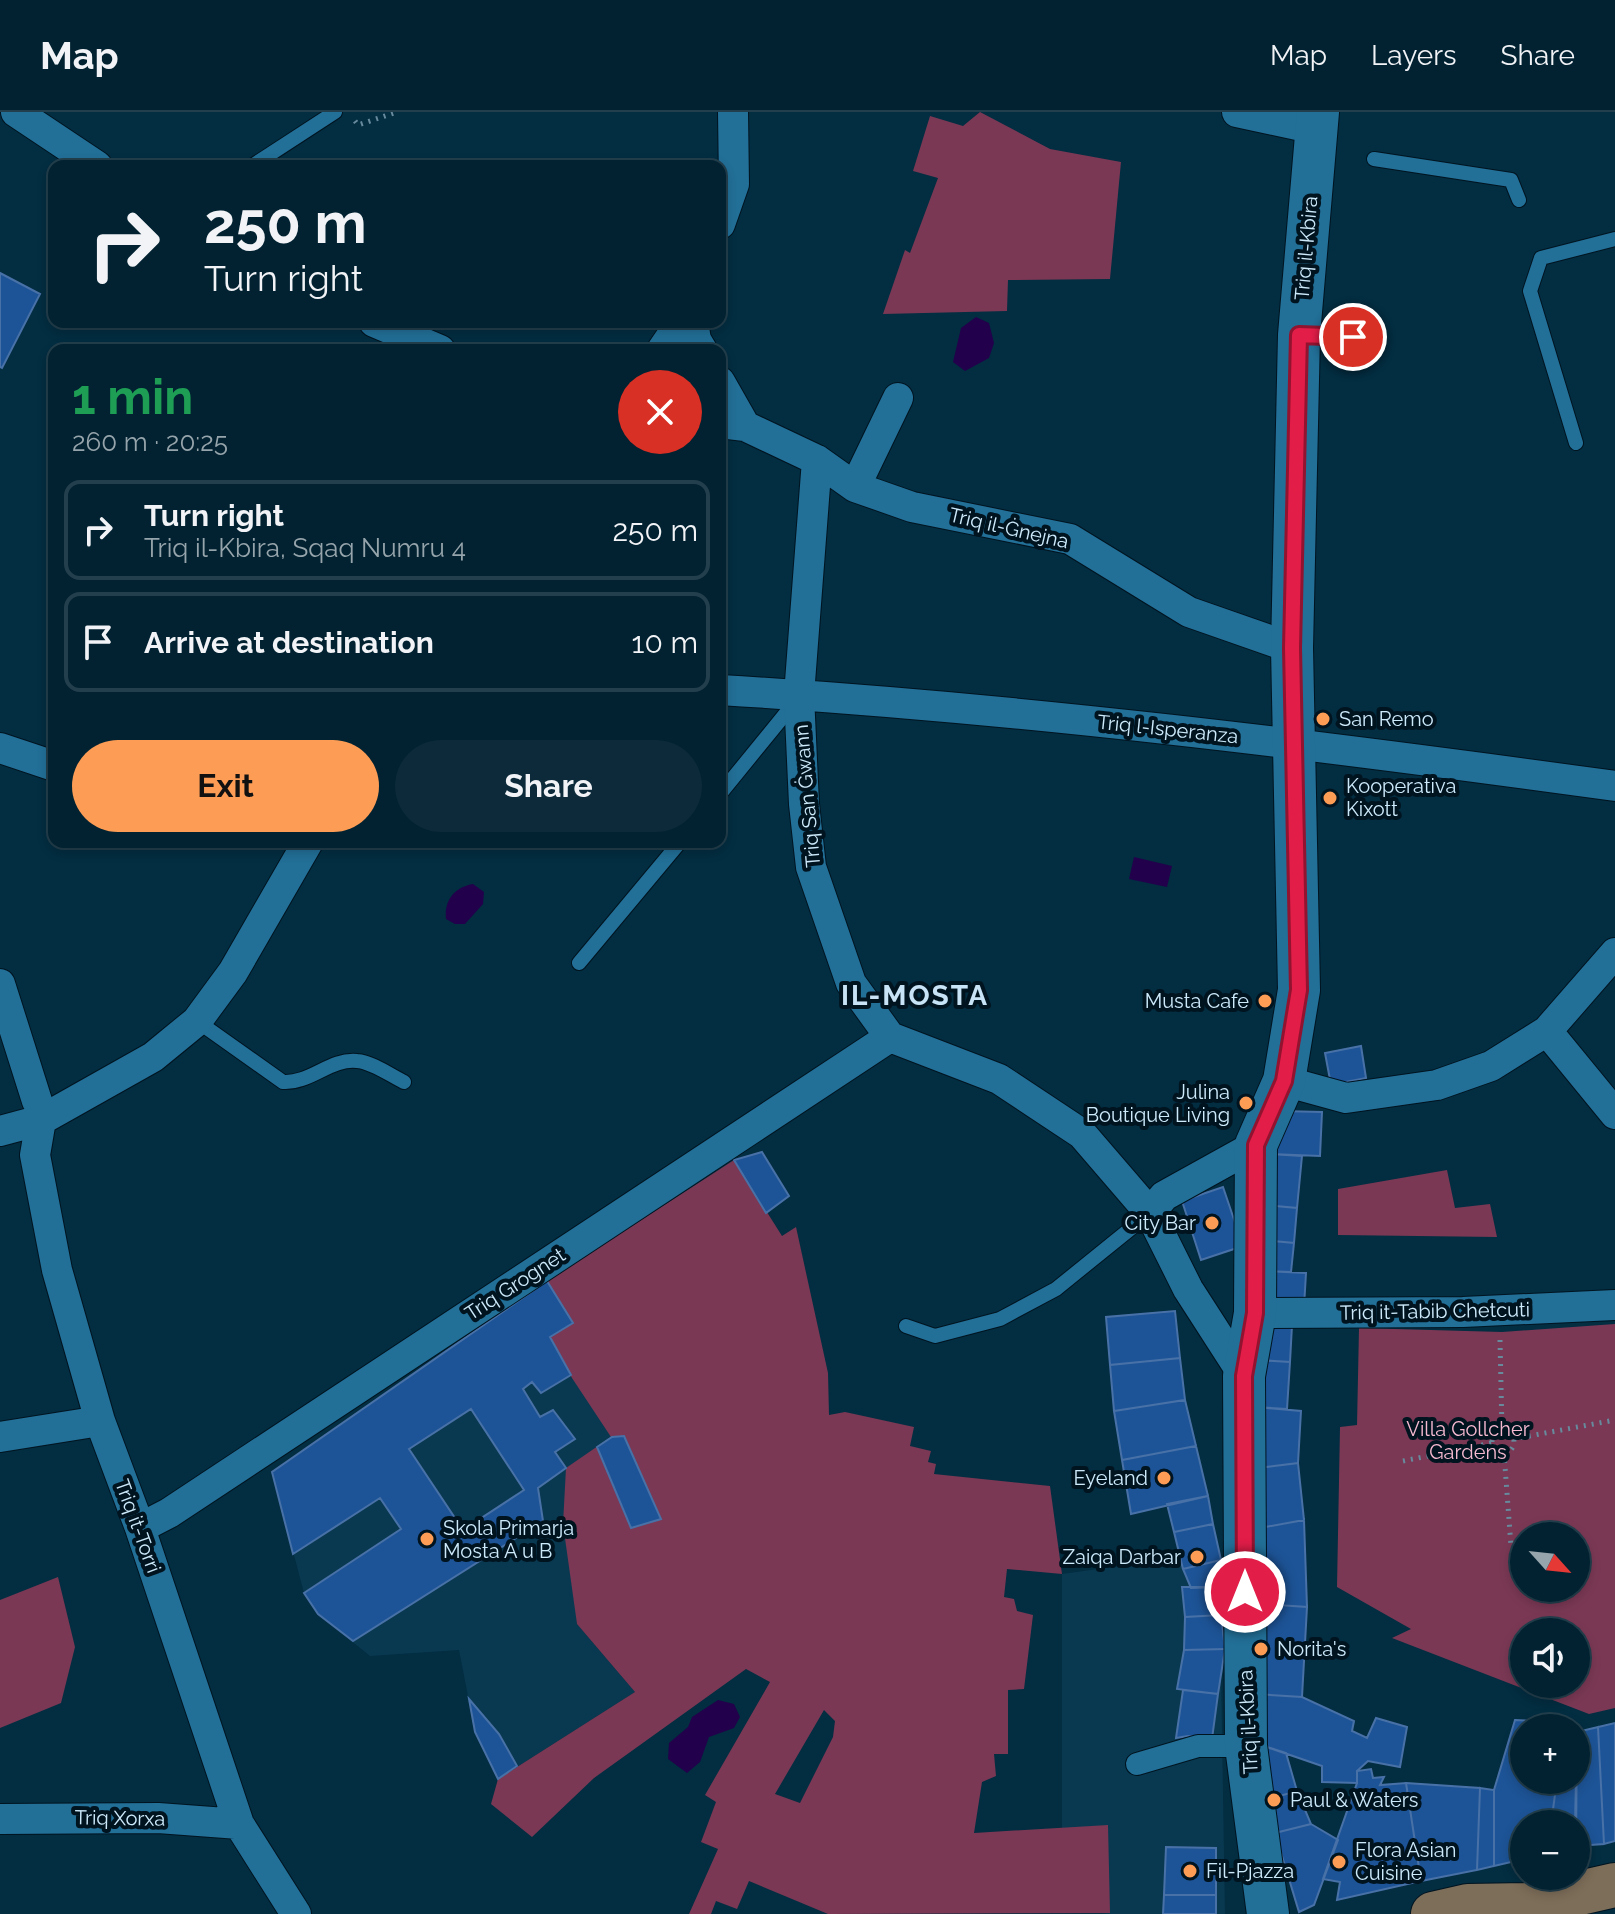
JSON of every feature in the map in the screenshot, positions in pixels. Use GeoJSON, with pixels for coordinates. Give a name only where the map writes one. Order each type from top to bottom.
{"type":"FeatureCollection","features":[{"type":"Feature","properties":{"kind":"main road","name":"Triq il-Kbira"},"geometry":{"type":"LineString","coordinates":[[1268,1914],[1246,1746],[1244,1376],[1255,1313],[1256,1145],[1284,1081],[1299,990],[1292,648],[1299,335],[1317,120]]}},
{"type":"Feature","properties":{"kind":"main road"},"geometry":{"type":"LineString","coordinates":[[1433,1914],[1468,1906],[1521,1911],[1615,1885]]}},
{"type":"Feature","properties":{"kind":"street"},"geometry":{"type":"LineString","coordinates":[[16,112],[88,160]]}},
{"type":"Feature","properties":{"kind":"street"},"geometry":{"type":"LineString","coordinates":[[726,207],[734,184],[733,112]]}},
{"type":"Feature","properties":{"kind":"street"},"geometry":{"type":"LineString","coordinates":[[1237,112],[1317,120]]}},
{"type":"Feature","properties":{"kind":"street"},"geometry":{"type":"LineString","coordinates":[[388,328],[426,344]]}},
{"type":"Feature","properties":{"kind":"street"},"geometry":{"type":"LineString","coordinates":[[855,487],[898,398]]}},
{"type":"Feature","properties":{"kind":"street"},"geometry":{"type":"LineString","coordinates":[[726,403],[732,424]]}},
{"type":"Feature","properties":{"kind":"street","name":"Triq il-Ġnejna"},"geometry":{"type":"LineString","coordinates":[[732,424],[817,460],[855,487],[912,507],[1070,539],[1189,612],[1292,648]]}},
{"type":"Feature","properties":{"kind":"street","name":"Triq San Ġwann"},"geometry":{"type":"LineString","coordinates":[[817,460],[799,695],[804,804],[811,867],[851,983],[890,1037]]}},
{"type":"Feature","properties":{"kind":"street","name":"Triq l-Isperanza"},"geometry":{"type":"LineString","coordinates":[[726,690],[973,708],[1295,742],[1615,786]]}},
{"type":"Feature","properties":{"kind":"street"},"geometry":{"type":"LineString","coordinates":[[0,748],[48,764]]}},
{"type":"Feature","properties":{"kind":"street"},"geometry":{"type":"LineString","coordinates":[[0,1131],[153,1057],[197,1021],[233,972],[294,848]]}},
{"type":"Feature","properties":{"kind":"street"},"geometry":{"type":"LineString","coordinates":[[1284,1081],[1346,1098],[1437,1085],[1491,1066],[1547,1031],[1615,953]]}},
{"type":"Feature","properties":{"kind":"street","name":"Triq it-Torri"},"geometry":{"type":"LineString","coordinates":[[0,984],[39,1111],[35,1155],[57,1270],[100,1421],[140,1528],[239,1824],[296,1914]]}},
{"type":"Feature","properties":{"kind":"street"},"geometry":{"type":"LineString","coordinates":[[1547,1031],[1615,1114]]}},
{"type":"Feature","properties":{"kind":"street"},"geometry":{"type":"LineString","coordinates":[[890,1037],[999,1079],[1082,1134],[1150,1213],[1188,1289],[1244,1376]]}},
{"type":"Feature","properties":{"kind":"street","name":"Triq Grognet"},"geometry":{"type":"LineString","coordinates":[[140,1528],[169,1513],[890,1037]]}},
{"type":"Feature","properties":{"kind":"street"},"geometry":{"type":"LineString","coordinates":[[1150,1213],[1164,1196],[1256,1145]]}},
{"type":"Feature","properties":{"kind":"street","name":"Triq it-Tabib Chetcuti"},"geometry":{"type":"LineString","coordinates":[[1255,1313],[1463,1312],[1615,1305]]}},
{"type":"Feature","properties":{"kind":"street"},"geometry":{"type":"LineString","coordinates":[[0,1437],[100,1421]]}},
{"type":"Feature","properties":{"kind":"street"},"geometry":{"type":"LineString","coordinates":[[1137,1764],[1198,1746],[1246,1746]]}},
{"type":"Feature","properties":{"kind":"street","name":"Triq Xorxa"},"geometry":{"type":"LineString","coordinates":[[0,1819],[158,1818],[239,1824]]}},
{"type":"Feature","properties":{"kind":"lane"},"geometry":{"type":"LineString","coordinates":[[261,160],[335,112]]}},
{"type":"Feature","properties":{"kind":"lane"},"geometry":{"type":"LineString","coordinates":[[1374,159],[1511,180],[1519,200]]}},
{"type":"Feature","properties":{"kind":"lane"},"geometry":{"type":"LineString","coordinates":[[1576,443],[1530,291],[1541,258],[1615,239]]}},
{"type":"Feature","properties":{"kind":"lane"},"geometry":{"type":"LineString","coordinates":[[1299,335],[1379,337]]}},
{"type":"Feature","properties":{"kind":"lane"},"geometry":{"type":"LineString","coordinates":[[726,787],[792,709],[799,695]]}},
{"type":"Feature","properties":{"kind":"lane"},"geometry":{"type":"LineString","coordinates":[[579,963],[675,848]]}},
{"type":"Feature","properties":{"kind":"lane"},"geometry":{"type":"LineString","coordinates":[[197,1021],[283,1082],[300,1081],[345,1062],[359,1061],[404,1082]]}},
{"type":"Feature","properties":{"kind":"lane"},"geometry":{"type":"LineString","coordinates":[[906,1326],[935,1336],[1000,1319],[1056,1289],[1150,1213]]}},
{"type":"Feature","properties":{"kind":"path"},"geometry":{"type":"LineString","coordinates":[[352,118],[358,125],[397,112]]}},
{"type":"Feature","properties":{"kind":"path"},"geometry":{"type":"LineString","coordinates":[[1500,1335],[1502,1431]]}},
{"type":"Feature","properties":{"kind":"path"},"geometry":{"type":"LineString","coordinates":[[1513,1439],[1615,1420]]}},
{"type":"Feature","properties":{"kind":"path"},"geometry":{"type":"LineString","coordinates":[[1502,1431],[1509,1433],[1513,1439],[1511,1449],[1504,1453],[1496,1451],[1492,1443],[1495,1434],[1502,1431]]}},
{"type":"Feature","properties":{"kind":"path"},"geometry":{"type":"LineString","coordinates":[[1403,1461],[1492,1443]]}},
{"type":"Feature","properties":{"kind":"path"},"geometry":{"type":"LineString","coordinates":[[1504,1453],[1510,1533]]}},
{"type":"Feature","properties":{"kind":"shaded area"},"geometry":{"type":"Polygon","coordinates":[[[976,317],[989,323],[994,343],[989,358],[965,371],[953,362],[961,328],[976,317]]]}},
{"type":"Feature","properties":{"kind":"shaded area"},"geometry":{"type":"Polygon","coordinates":[[[1134,857],[1172,866],[1167,887],[1129,879],[1134,857]]]}},
{"type":"Feature","properties":{"kind":"shaded area"},"geometry":{"type":"Polygon","coordinates":[[[473,884],[484,892],[483,904],[465,924],[455,924],[446,919],[452,896],[461,888],[473,884]]]}},
{"type":"Feature","properties":{"kind":"shaded area","name":"Skola Primarja Mosta A u B"},"geometry":{"type":"Polygon","coordinates":[[[547,1281],[573,1323],[550,1337],[612,1437],[566,1469],[577,1624],[635,1692],[498,1779],[475,1732],[459,1650],[370,1656],[318,1614],[304,1593],[272,1472],[547,1281]]]}},
{"type":"Feature","properties":{"kind":"shaded area"},"geometry":{"type":"Polygon","coordinates":[[[1219,1552],[1225,1914],[1101,1914],[1110,1913],[1062,1828],[1062,1574],[1219,1552]]]}},
{"type":"Feature","properties":{"kind":"shaded area"},"geometry":{"type":"Polygon","coordinates":[[[718,1700],[734,1704],[740,1717],[734,1728],[709,1737],[700,1762],[687,1773],[668,1759],[669,1743],[688,1727],[692,1717],[718,1700]]]}},
{"type":"Feature","properties":{"kind":"green space"},"geometry":{"type":"Polygon","coordinates":[[[980,112],[1050,149],[1121,162],[1110,279],[1008,280],[1007,311],[883,314],[905,250],[910,253],[938,178],[913,171],[930,116],[963,126],[980,112]]]}},
{"type":"Feature","properties":{"kind":"green space"},"geometry":{"type":"Polygon","coordinates":[[[734,1160],[782,1236],[796,1227],[828,1373],[829,1415],[845,1412],[914,1427],[910,1446],[931,1451],[928,1462],[936,1464],[934,1474],[1050,1486],[1062,1574],[1007,1569],[1004,1597],[1014,1599],[1017,1611],[1033,1615],[1024,1689],[1008,1690],[1008,1754],[994,1754],[996,1776],[982,1782],[974,1833],[1108,1825],[1110,1913],[828,1914],[749,1881],[737,1909],[716,1901],[711,1914],[689,1914],[718,1849],[701,1842],[716,1802],[705,1795],[770,1682],[746,1669],[594,1778],[532,1837],[491,1804],[498,1779],[635,1692],[577,1624],[563,1524],[566,1468],[611,1437],[572,1378],[550,1337],[573,1323],[547,1281],[734,1160]],[[824,1710],[775,1794],[800,1803],[833,1737],[835,1721],[824,1710]]]}},
{"type":"Feature","properties":{"kind":"green space"},"geometry":{"type":"Polygon","coordinates":[[[1447,1170],[1455,1208],[1490,1204],[1497,1237],[1338,1235],[1338,1189],[1447,1170]]]}},
{"type":"Feature","properties":{"kind":"green space","name":"Villa Gollcher Gardens"},"geometry":{"type":"Polygon","coordinates":[[[1615,1324],[1615,1708],[1589,1714],[1548,1698],[1590,1698],[1590,1618],[1510,1618],[1510,1684],[1392,1638],[1411,1629],[1337,1587],[1340,1427],[1357,1425],[1359,1328],[1502,1332],[1615,1324]]]}},
{"type":"Feature","properties":{"kind":"green space"},"geometry":{"type":"Polygon","coordinates":[[[58,1577],[75,1647],[61,1703],[0,1728],[0,1600],[58,1577]]]}},
{"type":"Feature","properties":{"kind":"building"},"geometry":{"type":"Polygon","coordinates":[[[0,273],[40,294],[2,368],[0,367],[0,273]]]}},
{"type":"Feature","properties":{"kind":"building"},"geometry":{"type":"Polygon","coordinates":[[[1361,1046],[1366,1078],[1331,1085],[1325,1053],[1361,1046]]]}},
{"type":"Feature","properties":{"kind":"building"},"geometry":{"type":"Polygon","coordinates":[[[1280,1111],[1322,1112],[1320,1156],[1270,1154],[1280,1111]]]}},
{"type":"Feature","properties":{"kind":"building"},"geometry":{"type":"Polygon","coordinates":[[[762,1152],[789,1196],[766,1213],[734,1160],[762,1152]]]}},
{"type":"Feature","properties":{"kind":"building"},"geometry":{"type":"Polygon","coordinates":[[[1270,1154],[1302,1156],[1297,1208],[1266,1205],[1270,1154]]]}},
{"type":"Feature","properties":{"kind":"building","name":"City Bar"},"geometry":{"type":"Polygon","coordinates":[[[1223,1187],[1243,1246],[1201,1260],[1182,1201],[1223,1187]]]}},
{"type":"Feature","properties":{"kind":"building"},"geometry":{"type":"Polygon","coordinates":[[[1266,1205],[1297,1208],[1294,1243],[1263,1240],[1266,1205]]]}},
{"type":"Feature","properties":{"kind":"building"},"geometry":{"type":"Polygon","coordinates":[[[1263,1240],[1294,1243],[1291,1272],[1262,1271],[1263,1240]]]}},
{"type":"Feature","properties":{"kind":"building"},"geometry":{"type":"Polygon","coordinates":[[[1262,1271],[1306,1273],[1304,1307],[1260,1304],[1262,1271]]]}},
{"type":"Feature","properties":{"kind":"building"},"geometry":{"type":"Polygon","coordinates":[[[547,1281],[573,1323],[550,1337],[571,1375],[541,1393],[532,1382],[523,1389],[540,1417],[553,1410],[575,1439],[555,1452],[566,1468],[538,1488],[543,1521],[353,1641],[318,1614],[304,1593],[401,1529],[380,1498],[293,1554],[272,1472],[547,1281]],[[471,1409],[409,1449],[463,1530],[524,1490],[471,1409]]]}},
{"type":"Feature","properties":{"kind":"building"},"geometry":{"type":"Polygon","coordinates":[[[1175,1311],[1180,1358],[1110,1365],[1106,1317],[1175,1311]]]}},
{"type":"Feature","properties":{"kind":"building"},"geometry":{"type":"Polygon","coordinates":[[[1259,1324],[1292,1325],[1290,1362],[1258,1360],[1259,1324]]]}},
{"type":"Feature","properties":{"kind":"building"},"geometry":{"type":"Polygon","coordinates":[[[1180,1358],[1185,1400],[1114,1411],[1110,1365],[1180,1358]]]}},
{"type":"Feature","properties":{"kind":"building"},"geometry":{"type":"Polygon","coordinates":[[[1258,1360],[1290,1362],[1287,1409],[1255,1407],[1258,1360]]]}},
{"type":"Feature","properties":{"kind":"building"},"geometry":{"type":"Polygon","coordinates":[[[1185,1400],[1196,1446],[1122,1460],[1114,1411],[1185,1400]]]}},
{"type":"Feature","properties":{"kind":"building"},"geometry":{"type":"Polygon","coordinates":[[[1255,1407],[1301,1411],[1298,1463],[1259,1468],[1255,1407]]]}},
{"type":"Feature","properties":{"kind":"building"},"geometry":{"type":"Polygon","coordinates":[[[624,1436],[661,1519],[631,1528],[597,1447],[612,1437],[624,1436]]]}},
{"type":"Feature","properties":{"kind":"building","name":"Eyeland"},"geometry":{"type":"Polygon","coordinates":[[[1196,1446],[1208,1496],[1131,1514],[1122,1460],[1196,1446]]]}},
{"type":"Feature","properties":{"kind":"building"},"geometry":{"type":"Polygon","coordinates":[[[1298,1463],[1304,1520],[1260,1528],[1259,1468],[1298,1463]]]}},
{"type":"Feature","properties":{"kind":"building"},"geometry":{"type":"Polygon","coordinates":[[[1208,1496],[1213,1524],[1174,1532],[1167,1504],[1208,1496]]]}},
{"type":"Feature","properties":{"kind":"building"},"geometry":{"type":"Polygon","coordinates":[[[1304,1520],[1307,1607],[1261,1604],[1260,1528],[1304,1520]]]}},
{"type":"Feature","properties":{"kind":"building"},"geometry":{"type":"Polygon","coordinates":[[[1213,1524],[1221,1560],[1183,1569],[1174,1532],[1213,1524]]]}},
{"type":"Feature","properties":{"kind":"building"},"geometry":{"type":"Polygon","coordinates":[[[1221,1560],[1224,1587],[1191,1588],[1183,1569],[1221,1560]]]}},
{"type":"Feature","properties":{"kind":"building"},"geometry":{"type":"Polygon","coordinates":[[[1182,1587],[1224,1587],[1221,1615],[1185,1617],[1182,1587]]]}},
{"type":"Feature","properties":{"kind":"building"},"geometry":{"type":"Polygon","coordinates":[[[1261,1604],[1307,1607],[1302,1697],[1255,1694],[1261,1604]]]}},
{"type":"Feature","properties":{"kind":"building"},"geometry":{"type":"Polygon","coordinates":[[[1221,1615],[1225,1649],[1184,1650],[1185,1617],[1221,1615]]]}},
{"type":"Feature","properties":{"kind":"building"},"geometry":{"type":"Polygon","coordinates":[[[1225,1649],[1218,1694],[1177,1689],[1184,1650],[1225,1649]]]}},
{"type":"Feature","properties":{"kind":"building"},"geometry":{"type":"Polygon","coordinates":[[[1183,1690],[1218,1694],[1212,1739],[1176,1738],[1183,1690]]]}},
{"type":"Feature","properties":{"kind":"building"},"geometry":{"type":"Polygon","coordinates":[[[1255,1694],[1302,1697],[1354,1721],[1352,1731],[1367,1738],[1376,1718],[1407,1727],[1400,1767],[1368,1761],[1357,1771],[1357,1783],[1322,1782],[1322,1766],[1252,1742],[1255,1694]]]}},
{"type":"Feature","properties":{"kind":"building"},"geometry":{"type":"Polygon","coordinates":[[[469,1699],[499,1734],[517,1766],[498,1779],[475,1732],[469,1699]]]}},
{"type":"Feature","properties":{"kind":"building"},"geometry":{"type":"Polygon","coordinates":[[[1615,1723],[1615,1841],[1604,1844],[1598,1727],[1615,1723]]]}},
{"type":"Feature","properties":{"kind":"building"},"geometry":{"type":"Polygon","coordinates":[[[1598,1727],[1604,1844],[1590,1845],[1590,1810],[1576,1810],[1576,1794],[1590,1794],[1590,1729],[1598,1727]]]}},
{"type":"Feature","properties":{"kind":"building"},"geometry":{"type":"Polygon","coordinates":[[[1510,1737],[1510,1794],[1555,1794],[1553,1810],[1510,1810],[1510,1862],[1494,1866],[1494,1790],[1510,1737]]]}},
{"type":"Feature","properties":{"kind":"building"},"geometry":{"type":"Polygon","coordinates":[[[1252,1742],[1286,1753],[1297,1791],[1269,1799],[1252,1742]]]}},
{"type":"Feature","properties":{"kind":"building"},"geometry":{"type":"Polygon","coordinates":[[[1371,1769],[1373,1778],[1384,1777],[1380,1785],[1406,1783],[1421,1881],[1337,1900],[1340,1882],[1323,1879],[1357,1783],[1357,1771],[1371,1769]]]}},
{"type":"Feature","properties":{"kind":"building"},"geometry":{"type":"Polygon","coordinates":[[[1406,1783],[1480,1788],[1477,1870],[1421,1881],[1406,1783]]]}},
{"type":"Feature","properties":{"kind":"building"},"geometry":{"type":"Polygon","coordinates":[[[1480,1788],[1494,1790],[1494,1866],[1477,1870],[1480,1788]]]}},
{"type":"Feature","properties":{"kind":"building"},"geometry":{"type":"Polygon","coordinates":[[[1297,1791],[1311,1824],[1275,1833],[1269,1799],[1297,1791]]]}},
{"type":"Feature","properties":{"kind":"building"},"geometry":{"type":"Polygon","coordinates":[[[1555,1794],[1576,1794],[1575,1810],[1553,1810],[1555,1794]]]}},
{"type":"Feature","properties":{"kind":"building"},"geometry":{"type":"Polygon","coordinates":[[[1311,1824],[1338,1840],[1314,1905],[1299,1912],[1275,1833],[1311,1824]]]}},
{"type":"Feature","properties":{"kind":"building","name":"Fil-Pjazza"},"geometry":{"type":"Polygon","coordinates":[[[1166,1847],[1216,1848],[1216,1895],[1164,1895],[1166,1847]]]}},
{"type":"Feature","properties":{"kind":"building"},"geometry":{"type":"Polygon","coordinates":[[[1164,1895],[1216,1895],[1216,1914],[1163,1914],[1164,1895]]]}},
{"type":"Feature","properties":{"kind":"place","name":"San Remo"},"geometry":{"type":"Point","coordinates":[1323,719]}},
{"type":"Feature","properties":{"kind":"place","name":"Kooperativa Kixott"},"geometry":{"type":"Point","coordinates":[1330,798]}},
{"type":"Feature","properties":{"kind":"place","name":"Musta Cafe"},"geometry":{"type":"Point","coordinates":[1265,1001]}},
{"type":"Feature","properties":{"kind":"place","name":"Julina Boutique Living"},"geometry":{"type":"Point","coordinates":[1246,1103]}},
{"type":"Feature","properties":{"kind":"place","name":"City Bar"},"geometry":{"type":"Point","coordinates":[1212,1223]}},
{"type":"Feature","properties":{"kind":"place","name":"Eyeland"},"geometry":{"type":"Point","coordinates":[1164,1478]}},
{"type":"Feature","properties":{"kind":"place","name":"Skola Primarja Mosta A u B"},"geometry":{"type":"Point","coordinates":[427,1539]}},
{"type":"Feature","properties":{"kind":"place","name":"Zaiqa Darbar"},"geometry":{"type":"Point","coordinates":[1197,1557]}},
{"type":"Feature","properties":{"kind":"place","name":"Norita's"},"geometry":{"type":"Point","coordinates":[1261,1649]}},
{"type":"Feature","properties":{"kind":"place","name":"Paul & Waters"},"geometry":{"type":"Point","coordinates":[1274,1800]}},
{"type":"Feature","properties":{"kind":"place","name":"Flora Asian Cuisine"},"geometry":{"type":"Point","coordinates":[1339,1862]}},
{"type":"Feature","properties":{"kind":"place","name":"Fil-Pjazza"},"geometry":{"type":"Point","coordinates":[1190,1871]}},
{"type":"Feature","properties":{"kind":"district","name":"IL-MOSTA"},"geometry":{"type":"Point","coordinates":[915,995]}},
{"type":"Feature","properties":{"kind":"route"},"geometry":{"type":"LineString","coordinates":[[1245,1592],[1244,1376],[1255,1313],[1256,1145],[1284,1081],[1299,990],[1292,648],[1299,335],[1353,337]]}}]}
